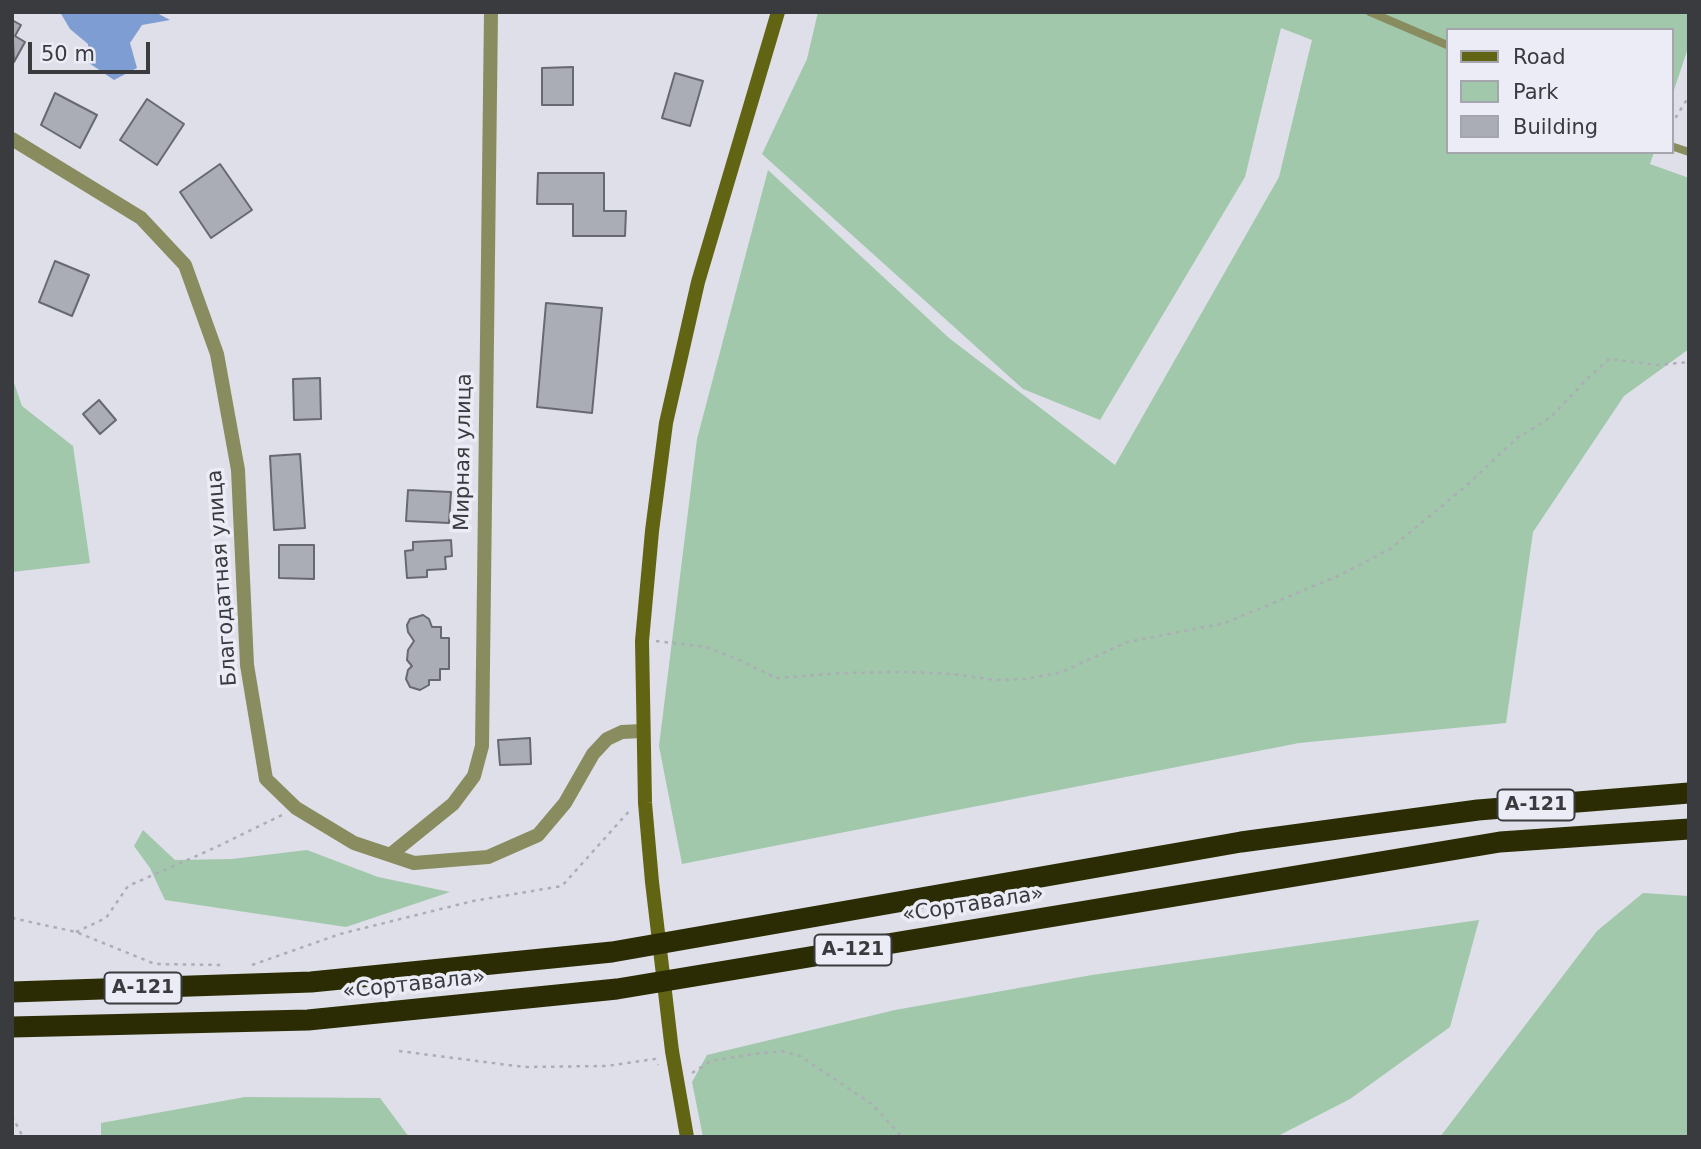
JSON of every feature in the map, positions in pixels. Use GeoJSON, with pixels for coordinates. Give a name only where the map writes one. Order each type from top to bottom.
{"type":"FeatureCollection","features":[{"type":"Feature","properties":{"kind":"highway","name":"«Сортавала»"},"geometry":{"type":"LineString","coordinates":[[12,992],[311,982],[612,952],[1241,842],[1478,810],[1689,793]]}},
{"type":"Feature","properties":{"kind":"highway","name":"«Сортавала»"},"geometry":{"type":"LineString","coordinates":[[12,1027],[308,1020],[617,989],[1500,842],[1689,830]]}},
{"type":"Feature","properties":{"kind":"street","name":"Мирная улица"},"geometry":{"type":"LineString","coordinates":[[390,855],[453,804],[474,776],[482,746],[491,12]]}},
{"type":"Feature","properties":{"kind":"street"},"geometry":{"type":"LineString","coordinates":[[687,1137],[672,1051],[652,883],[644,789],[642,640],[666,423],[698,282],[778,12]]}},
{"type":"Feature","properties":{"kind":"street","name":"Благодатная улица"},"geometry":{"type":"LineString","coordinates":[[12,139],[141,218],[185,265],[216,354],[238,470],[247,666],[267,779],[296,808],[354,843],[414,863],[488,857],[538,835],[565,803],[593,754],[607,739],[622,732],[642,731]]}},
{"type":"Feature","properties":{"kind":"lane"},"geometry":{"type":"LineString","coordinates":[[1370,12],[1446,45]]}},
{"type":"Feature","properties":{"kind":"path"},"geometry":{"type":"LineString","coordinates":[[1673,122],[1689,96]]}},
{"type":"Feature","properties":{"kind":"path"},"geometry":{"type":"LineString","coordinates":[[642,640],[706,647],[775,678],[906,672],[953,674],[995,680],[1026,679],[1062,672],[1127,642],[1225,623],[1251,614],[1338,576],[1391,549],[1466,486],[1517,438],[1552,417],[1609,359],[1657,365],[1689,362]]}},
{"type":"Feature","properties":{"kind":"path"},"geometry":{"type":"LineString","coordinates":[[250,965],[340,934],[473,901],[562,886],[626,815],[644,789]]}},
{"type":"Feature","properties":{"kind":"path"},"geometry":{"type":"LineString","coordinates":[[76,932],[106,918],[128,886],[296,808]]}},
{"type":"Feature","properties":{"kind":"path"},"geometry":{"type":"LineString","coordinates":[[12,918],[76,932],[155,964],[223,965]]}},
{"type":"Feature","properties":{"kind":"path"},"geometry":{"type":"LineString","coordinates":[[399,1051],[524,1067],[606,1066],[655,1059],[659,1070]]}},
{"type":"Feature","properties":{"kind":"path"},"geometry":{"type":"LineString","coordinates":[[677,1083],[711,1061],[781,1051],[800,1056],[873,1105],[902,1137]]}},
{"type":"Feature","properties":{"kind":"path"},"geometry":{"type":"LineString","coordinates":[[12,1116],[23,1137]]}},
{"type":"Feature","properties":{"kind":"green space"},"geometry":{"type":"Polygon","coordinates":[[[818,12],[1689,12],[1689,45],[1673,93],[1673,28],[1446,28],[1446,154],[1653,154],[1650,164],[1689,178],[1689,349],[1624,396],[1533,532],[1506,723],[1299,743],[682,864],[659,746],[697,439],[768,170],[949,338],[1115,465],[1279,177],[1312,40],[1281,28],[1245,177],[1100,420],[1023,389],[762,154],[807,59],[818,12]]]}},
{"type":"Feature","properties":{"kind":"green space"},"geometry":{"type":"Polygon","coordinates":[[[12,377],[22,406],[73,446],[90,563],[12,572],[12,377]]]}},
{"type":"Feature","properties":{"kind":"green space"},"geometry":{"type":"Polygon","coordinates":[[[143,830],[175,860],[232,859],[307,850],[378,877],[450,892],[346,927],[165,900],[150,868],[134,846],[143,830]]]}},
{"type":"Feature","properties":{"kind":"green space"},"geometry":{"type":"Polygon","coordinates":[[[1643,893],[1689,896],[1689,1137],[1440,1137],[1597,931],[1643,893]]]}},
{"type":"Feature","properties":{"kind":"green space"},"geometry":{"type":"Polygon","coordinates":[[[1479,920],[1450,1027],[1350,1099],[1276,1137],[703,1137],[692,1082],[707,1055],[895,1010],[1092,975],[1479,920]]]}},
{"type":"Feature","properties":{"kind":"green space"},"geometry":{"type":"Polygon","coordinates":[[[245,1097],[380,1098],[409,1137],[101,1137],[101,1123],[245,1097]]]}},
{"type":"Feature","properties":{"kind":"water"},"geometry":{"type":"Polygon","coordinates":[[[60,12],[155,12],[170,20],[142,25],[130,43],[137,68],[114,80],[89,63],[88,44],[70,29],[60,12]]]}},
{"type":"Feature","properties":{"kind":"building"},"geometry":{"type":"Polygon","coordinates":[[[12,20],[21,25],[15,36],[25,42],[14,62],[12,20]]]}},
{"type":"Feature","properties":{"kind":"building"},"geometry":{"type":"Polygon","coordinates":[[[573,67],[573,105],[542,105],[542,68],[573,67]]]}},
{"type":"Feature","properties":{"kind":"building"},"geometry":{"type":"Polygon","coordinates":[[[675,73],[703,81],[690,126],[662,118],[675,73]]]}},
{"type":"Feature","properties":{"kind":"building"},"geometry":{"type":"Polygon","coordinates":[[[55,93],[97,115],[80,148],[41,125],[55,93]]]}},
{"type":"Feature","properties":{"kind":"building"},"geometry":{"type":"Polygon","coordinates":[[[147,99],[184,124],[157,165],[120,140],[147,99]]]}},
{"type":"Feature","properties":{"kind":"building"},"geometry":{"type":"Polygon","coordinates":[[[220,164],[252,210],[211,238],[180,192],[220,164]]]}},
{"type":"Feature","properties":{"kind":"building"},"geometry":{"type":"Polygon","coordinates":[[[538,173],[604,173],[604,211],[626,211],[625,236],[573,236],[573,204],[537,204],[538,173]]]}},
{"type":"Feature","properties":{"kind":"building"},"geometry":{"type":"Polygon","coordinates":[[[55,261],[89,275],[72,316],[39,302],[55,261]]]}},
{"type":"Feature","properties":{"kind":"building"},"geometry":{"type":"Polygon","coordinates":[[[546,303],[602,308],[592,413],[537,407],[546,303]]]}},
{"type":"Feature","properties":{"kind":"building"},"geometry":{"type":"Polygon","coordinates":[[[320,378],[321,419],[294,420],[293,379],[320,378]]]}},
{"type":"Feature","properties":{"kind":"building"},"geometry":{"type":"Polygon","coordinates":[[[99,400],[116,420],[100,434],[83,414],[99,400]]]}},
{"type":"Feature","properties":{"kind":"building"},"geometry":{"type":"Polygon","coordinates":[[[300,454],[305,528],[274,530],[270,456],[300,454]]]}},
{"type":"Feature","properties":{"kind":"building"},"geometry":{"type":"Polygon","coordinates":[[[408,490],[451,492],[449,523],[406,521],[408,490]]]}},
{"type":"Feature","properties":{"kind":"building"},"geometry":{"type":"Polygon","coordinates":[[[451,540],[452,556],[445,557],[446,569],[427,570],[427,577],[407,578],[405,551],[413,550],[413,542],[451,540]]]}},
{"type":"Feature","properties":{"kind":"building"},"geometry":{"type":"Polygon","coordinates":[[[279,545],[314,545],[314,579],[279,578],[279,545]]]}},
{"type":"Feature","properties":{"kind":"building"},"geometry":{"type":"Polygon","coordinates":[[[423,615],[429,619],[432,627],[441,627],[441,638],[449,638],[449,669],[440,669],[440,680],[429,680],[429,685],[420,690],[410,687],[406,679],[412,666],[407,660],[408,650],[414,641],[407,625],[410,619],[423,615]]]}},
{"type":"Feature","properties":{"kind":"building"},"geometry":{"type":"Polygon","coordinates":[[[530,738],[531,764],[500,765],[498,740],[530,738]]]}}]}
